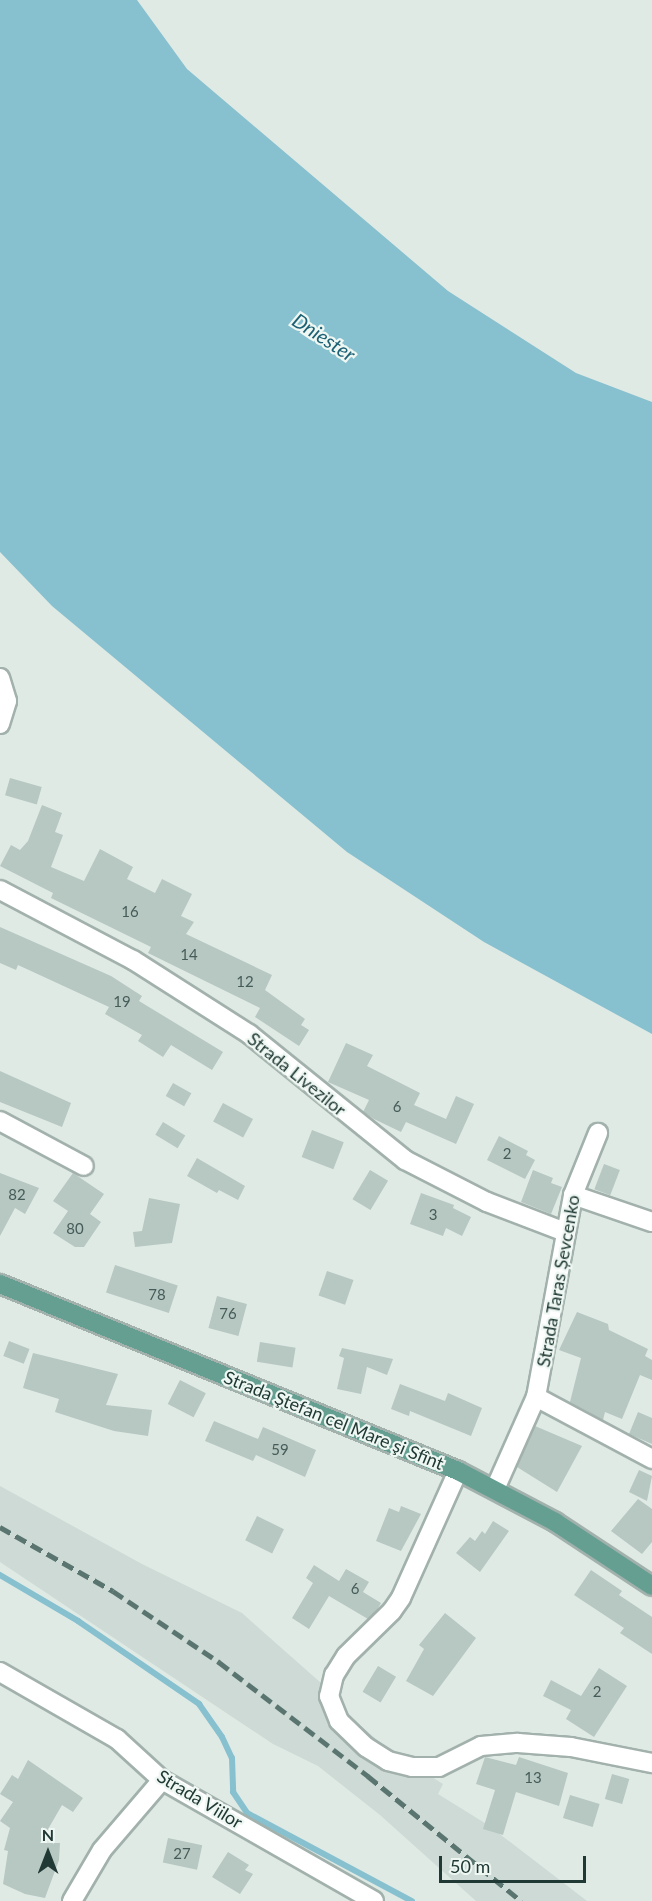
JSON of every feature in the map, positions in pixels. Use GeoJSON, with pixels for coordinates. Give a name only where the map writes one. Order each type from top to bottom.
{"type":"FeatureCollection","features":[{"type":"Feature","properties":{"kind":"main road","name":"Strada Ştefan cel Mare şi Sfînt"},"geometry":{"type":"LineString","coordinates":[[0,1284],[458,1471],[495,1489],[590,1543],[652,1587]]}},
{"type":"Feature","properties":{"kind":"street"},"geometry":{"type":"LineString","coordinates":[[0,724],[6,712],[3,684]]}},
{"type":"Feature","properties":{"kind":"street","name":"Strada Livezilor"},"geometry":{"type":"LineString","coordinates":[[0,890],[133,960],[249,1034],[405,1160],[487,1202],[565,1232]]}},
{"type":"Feature","properties":{"kind":"street"},"geometry":{"type":"LineString","coordinates":[[0,1122],[84,1166]]}},
{"type":"Feature","properties":{"kind":"street","name":"Strada Taras Șevcenko"},"geometry":{"type":"LineString","coordinates":[[495,1489],[536,1397],[573,1195],[598,1133]]}},
{"type":"Feature","properties":{"kind":"street"},"geometry":{"type":"LineString","coordinates":[[573,1195],[652,1222]]}},
{"type":"Feature","properties":{"kind":"street"},"geometry":{"type":"LineString","coordinates":[[536,1397],[652,1459]]}},
{"type":"Feature","properties":{"kind":"street"},"geometry":{"type":"LineString","coordinates":[[458,1471],[401,1598],[392,1611],[346,1656],[334,1675],[329,1696],[334,1712],[351,1735],[388,1761],[439,1767],[481,1746],[518,1743],[571,1747],[652,1763]]}},
{"type":"Feature","properties":{"kind":"street","name":"Strada Viilor"},"geometry":{"type":"LineString","coordinates":[[0,1672],[117,1739],[162,1780],[374,1901]]}},
{"type":"Feature","properties":{"kind":"street"},"geometry":{"type":"LineString","coordinates":[[72,1901],[102,1850],[162,1780]]}},
{"type":"Feature","properties":{"kind":"shaded area"},"geometry":{"type":"Polygon","coordinates":[[[0,1486],[142,1564],[242,1613],[338,1698],[342,1710],[389,1750],[443,1784],[438,1794],[488,1825],[587,1901],[476,1901],[380,1815],[318,1766],[273,1744],[0,1562],[0,1486]]]}},
{"type":"Feature","properties":{"kind":"water","name":"Dniester"},"geometry":{"type":"Polygon","coordinates":[[[0,0],[137,0],[187,69],[448,291],[576,373],[652,402],[652,1034],[484,942],[347,852],[52,606],[0,552],[0,0]]]}},
{"type":"Feature","properties":{"kind":"building"},"geometry":{"type":"Polygon","coordinates":[[[10,778],[42,787],[37,804],[5,795],[10,778]]]}},
{"type":"Feature","properties":{"kind":"building"},"geometry":{"type":"Polygon","coordinates":[[[42,805],[62,813],[55,832],[63,835],[51,867],[84,881],[100,849],[133,867],[127,879],[155,893],[162,879],[192,894],[181,916],[194,922],[186,934],[272,975],[265,990],[305,1019],[301,1025],[309,1030],[299,1046],[255,1017],[260,1008],[148,953],[151,947],[51,898],[53,893],[0,866],[11,845],[20,850],[28,841],[42,805]]]}},
{"type":"Feature","properties":{"kind":"building"},"geometry":{"type":"Polygon","coordinates":[[[0,927],[111,976],[142,996],[139,1001],[223,1052],[212,1070],[171,1045],[163,1057],[138,1041],[142,1035],[105,1014],[109,1007],[18,965],[16,970],[0,963],[0,927]]]}},
{"type":"Feature","properties":{"kind":"building"},"geometry":{"type":"Polygon","coordinates":[[[346,1043],[373,1055],[367,1066],[420,1093],[414,1105],[446,1119],[456,1096],[474,1104],[456,1144],[406,1122],[401,1132],[374,1119],[363,1112],[369,1100],[328,1082],[346,1043]]]}},
{"type":"Feature","properties":{"kind":"building"},"geometry":{"type":"Polygon","coordinates":[[[0,1071],[71,1103],[62,1127],[0,1102],[0,1071]]]}},
{"type":"Feature","properties":{"kind":"building"},"geometry":{"type":"Polygon","coordinates":[[[173,1083],[191,1093],[184,1106],[166,1096],[173,1083]]]}},
{"type":"Feature","properties":{"kind":"building"},"geometry":{"type":"Polygon","coordinates":[[[223,1103],[253,1119],[243,1138],[213,1122],[223,1103]]]}},
{"type":"Feature","properties":{"kind":"building"},"geometry":{"type":"Polygon","coordinates":[[[163,1122],[185,1135],[178,1148],[155,1135],[163,1122]]]}},
{"type":"Feature","properties":{"kind":"building"},"geometry":{"type":"Polygon","coordinates":[[[312,1130],[344,1142],[333,1169],[302,1157],[312,1130]]]}},
{"type":"Feature","properties":{"kind":"building"},"geometry":{"type":"Polygon","coordinates":[[[499,1136],[528,1151],[526,1155],[535,1160],[525,1179],[487,1160],[499,1136]]]}},
{"type":"Feature","properties":{"kind":"building"},"geometry":{"type":"Polygon","coordinates":[[[197,1158],[245,1186],[238,1200],[219,1190],[217,1193],[187,1176],[197,1158]]]}},
{"type":"Feature","properties":{"kind":"building"},"geometry":{"type":"Polygon","coordinates":[[[604,1164],[620,1170],[610,1195],[594,1189],[604,1164]]]}},
{"type":"Feature","properties":{"kind":"building"},"geometry":{"type":"Polygon","coordinates":[[[370,1170],[388,1181],[370,1210],[352,1199],[370,1170]]]}},
{"type":"Feature","properties":{"kind":"building"},"geometry":{"type":"Polygon","coordinates":[[[533,1170],[553,1178],[551,1183],[562,1187],[551,1214],[521,1202],[533,1170]]]}},
{"type":"Feature","properties":{"kind":"building"},"geometry":{"type":"Polygon","coordinates":[[[0,1173],[39,1188],[25,1214],[15,1208],[0,1236],[0,1173]]]}},
{"type":"Feature","properties":{"kind":"building"},"geometry":{"type":"Polygon","coordinates":[[[73,1173],[104,1194],[90,1214],[101,1222],[84,1247],[75,1247],[53,1233],[68,1211],[53,1201],[73,1173]]]}},
{"type":"Feature","properties":{"kind":"building"},"geometry":{"type":"Polygon","coordinates":[[[421,1193],[454,1205],[453,1208],[471,1217],[462,1236],[446,1228],[443,1236],[410,1224],[421,1193]]]}},
{"type":"Feature","properties":{"kind":"building"},"geometry":{"type":"Polygon","coordinates":[[[149,1198],[180,1204],[172,1243],[135,1247],[133,1232],[142,1231],[149,1198]]]}},
{"type":"Feature","properties":{"kind":"building"},"geometry":{"type":"Polygon","coordinates":[[[115,1265],[178,1285],[169,1313],[106,1293],[115,1265]]]}},
{"type":"Feature","properties":{"kind":"building"},"geometry":{"type":"Polygon","coordinates":[[[327,1271],[353,1280],[345,1305],[319,1296],[327,1271]]]}},
{"type":"Feature","properties":{"kind":"building"},"geometry":{"type":"Polygon","coordinates":[[[217,1296],[247,1304],[238,1336],[208,1328],[217,1296]]]}},
{"type":"Feature","properties":{"kind":"building"},"geometry":{"type":"Polygon","coordinates":[[[577,1312],[608,1324],[609,1330],[648,1349],[645,1356],[652,1360],[652,1380],[640,1375],[622,1419],[605,1412],[603,1420],[570,1402],[581,1358],[559,1350],[577,1312]]]}},
{"type":"Feature","properties":{"kind":"building"},"geometry":{"type":"Polygon","coordinates":[[[9,1341],[30,1349],[24,1364],[3,1356],[9,1341]]]}},
{"type":"Feature","properties":{"kind":"building"},"geometry":{"type":"Polygon","coordinates":[[[260,1342],[296,1348],[292,1367],[257,1362],[260,1342]]]}},
{"type":"Feature","properties":{"kind":"building"},"geometry":{"type":"Polygon","coordinates":[[[342,1348],[393,1359],[387,1375],[367,1367],[361,1394],[337,1389],[344,1358],[339,1356],[342,1348]]]}},
{"type":"Feature","properties":{"kind":"building"},"geometry":{"type":"Polygon","coordinates":[[[33,1353],[118,1374],[106,1405],[152,1410],[148,1436],[114,1431],[55,1412],[59,1399],[23,1388],[33,1353]]]}},
{"type":"Feature","properties":{"kind":"building"},"geometry":{"type":"Polygon","coordinates":[[[180,1380],[206,1393],[194,1417],[168,1404],[180,1380]]]}},
{"type":"Feature","properties":{"kind":"building"},"geometry":{"type":"Polygon","coordinates":[[[400,1384],[445,1401],[448,1393],[482,1408],[471,1436],[410,1411],[409,1416],[391,1409],[400,1384]]]}},
{"type":"Feature","properties":{"kind":"building"},"geometry":{"type":"Polygon","coordinates":[[[638,1412],[652,1418],[652,1444],[629,1434],[638,1412]]]}},
{"type":"Feature","properties":{"kind":"building"},"geometry":{"type":"Polygon","coordinates":[[[214,1421],[258,1439],[263,1427],[316,1450],[305,1477],[256,1455],[253,1461],[205,1441],[214,1421]]]}},
{"type":"Feature","properties":{"kind":"building"},"geometry":{"type":"Polygon","coordinates":[[[535,1426],[582,1446],[557,1492],[517,1467],[535,1426]]]}},
{"type":"Feature","properties":{"kind":"building"},"geometry":{"type":"Polygon","coordinates":[[[639,1470],[652,1476],[647,1501],[629,1492],[639,1470]]]}},
{"type":"Feature","properties":{"kind":"building"},"geometry":{"type":"Polygon","coordinates":[[[638,1499],[652,1509],[652,1542],[642,1554],[611,1531],[638,1499]]]}},
{"type":"Feature","properties":{"kind":"building"},"geometry":{"type":"Polygon","coordinates":[[[401,1506],[421,1514],[401,1551],[376,1541],[389,1508],[399,1512],[401,1506]]]}},
{"type":"Feature","properties":{"kind":"building"},"geometry":{"type":"Polygon","coordinates":[[[257,1516],[284,1529],[272,1553],[245,1540],[257,1516]]]}},
{"type":"Feature","properties":{"kind":"building"},"geometry":{"type":"Polygon","coordinates":[[[493,1521],[509,1531],[480,1572],[456,1553],[470,1537],[475,1541],[482,1531],[485,1534],[493,1521]]]}},
{"type":"Feature","properties":{"kind":"building"},"geometry":{"type":"Polygon","coordinates":[[[314,1565],[339,1581],[346,1569],[369,1582],[363,1592],[381,1603],[377,1610],[368,1619],[329,1596],[309,1629],[292,1618],[313,1583],[306,1578],[314,1565]]]}},
{"type":"Feature","properties":{"kind":"building"},"geometry":{"type":"Polygon","coordinates":[[[591,1570],[622,1591],[619,1595],[652,1617],[652,1654],[620,1633],[624,1628],[574,1595],[591,1570]]]}},
{"type":"Feature","properties":{"kind":"building"},"geometry":{"type":"Polygon","coordinates":[[[445,1613],[476,1638],[433,1696],[406,1681],[424,1649],[419,1645],[445,1613]]]}},
{"type":"Feature","properties":{"kind":"building"},"geometry":{"type":"Polygon","coordinates":[[[378,1666],[396,1677],[381,1703],[363,1692],[378,1666]]]}},
{"type":"Feature","properties":{"kind":"building"},"geometry":{"type":"Polygon","coordinates":[[[599,1668],[627,1686],[594,1737],[566,1719],[571,1710],[543,1696],[551,1680],[581,1696],[599,1668]]]}},
{"type":"Feature","properties":{"kind":"building"},"geometry":{"type":"Polygon","coordinates":[[[485,1757],[516,1765],[519,1757],[568,1773],[559,1806],[516,1792],[503,1835],[483,1829],[495,1790],[476,1784],[485,1757]]]}},
{"type":"Feature","properties":{"kind":"building"},"geometry":{"type":"Polygon","coordinates":[[[28,1760],[83,1798],[73,1812],[62,1805],[40,1843],[60,1843],[59,1860],[45,1898],[25,1894],[3,1884],[8,1851],[4,1850],[10,1828],[0,1821],[13,1802],[0,1794],[12,1775],[18,1779],[28,1760]]]}},
{"type":"Feature","properties":{"kind":"building"},"geometry":{"type":"Polygon","coordinates":[[[612,1774],[629,1779],[622,1804],[605,1799],[612,1774]]]}},
{"type":"Feature","properties":{"kind":"building"},"geometry":{"type":"Polygon","coordinates":[[[570,1795],[600,1804],[593,1827],[563,1818],[570,1795]]]}},
{"type":"Feature","properties":{"kind":"building"},"geometry":{"type":"Polygon","coordinates":[[[168,1838],[202,1845],[197,1870],[163,1862],[168,1838]]]}},
{"type":"Feature","properties":{"kind":"building"},"geometry":{"type":"Polygon","coordinates":[[[228,1852],[249,1865],[245,1870],[253,1874],[240,1894],[212,1877],[228,1852]]]}},
{"type":"Feature","properties":{"kind":"waterway"},"geometry":{"type":"LineString","coordinates":[[0,1575],[78,1621],[199,1704],[222,1737],[232,1758],[233,1792],[247,1813],[412,1901]]}},
{"type":"Feature","properties":{"kind":"railway"},"geometry":{"type":"LineString","coordinates":[[0,1527],[113,1591],[219,1662],[368,1776],[521,1901]]}}]}
